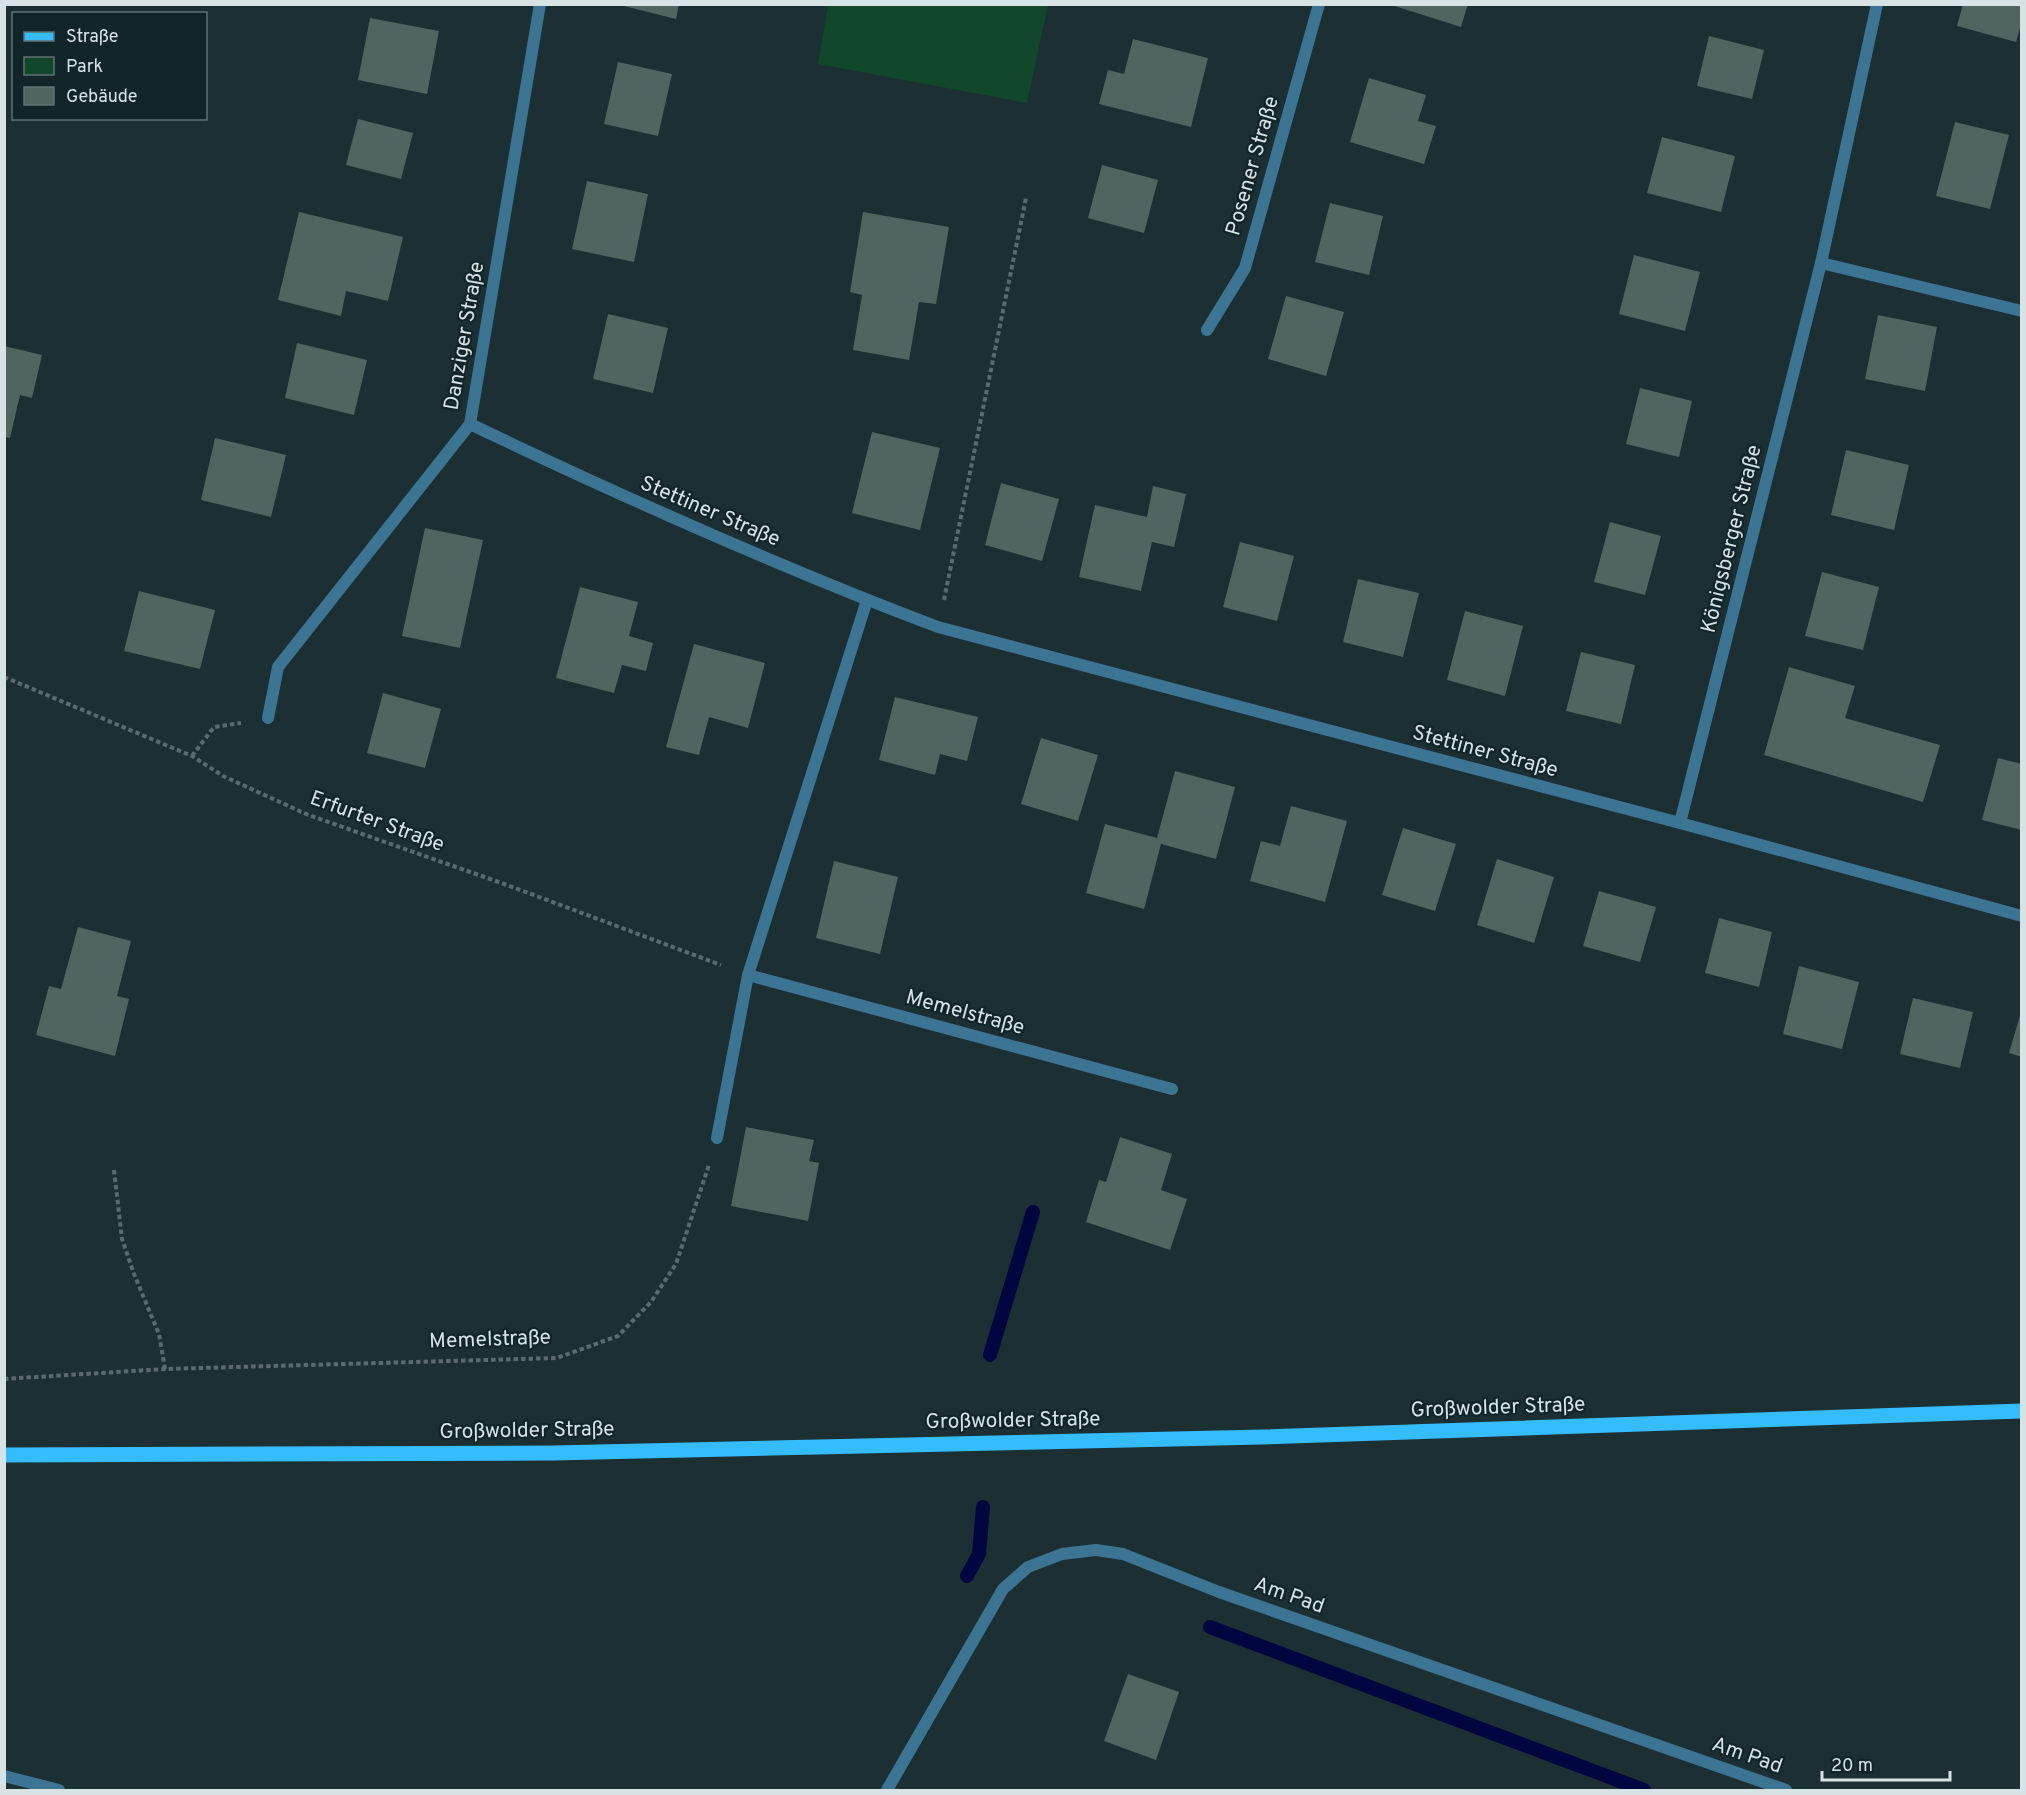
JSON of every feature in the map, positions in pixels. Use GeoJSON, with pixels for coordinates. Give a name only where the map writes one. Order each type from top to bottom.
{"type":"FeatureCollection","features":[{"type":"Feature","properties":{"kind":"main road","name":"Großwolder Straße"},"geometry":{"type":"LineString","coordinates":[[4,1455],[576,1452],[1263,1437],[2022,1412]]}},
{"type":"Feature","properties":{"kind":"street","name":"Danziger Straße"},"geometry":{"type":"LineString","coordinates":[[268,718],[278,667],[470,424],[540,4]]}},
{"type":"Feature","properties":{"kind":"street","name":"Posener Straße"},"geometry":{"type":"LineString","coordinates":[[1207,330],[1245,268],[1319,4]]}},
{"type":"Feature","properties":{"kind":"street","name":"Königsberger Straße"},"geometry":{"type":"LineString","coordinates":[[1680,823],[1821,264],[1877,4]]}},
{"type":"Feature","properties":{"kind":"street"},"geometry":{"type":"LineString","coordinates":[[1821,264],[2022,311]]}},
{"type":"Feature","properties":{"kind":"street","name":"Stettiner Straße"},"geometry":{"type":"LineString","coordinates":[[470,424],[590,482],[867,600],[938,627],[2022,916]]}},
{"type":"Feature","properties":{"kind":"street"},"geometry":{"type":"LineString","coordinates":[[717,1138],[748,975],[867,600]]}},
{"type":"Feature","properties":{"kind":"street","name":"Memelstraße"},"geometry":{"type":"LineString","coordinates":[[748,975],[1172,1089]]}},
{"type":"Feature","properties":{"kind":"street","name":"Am Pad"},"geometry":{"type":"LineString","coordinates":[[887,1791],[1003,1589],[1028,1567],[1062,1554],[1096,1550],[1123,1554],[1219,1592],[1786,1791]]}},
{"type":"Feature","properties":{"kind":"street"},"geometry":{"type":"LineString","coordinates":[[4,1776],[59,1791]]}},
{"type":"Feature","properties":{"kind":"path"},"geometry":{"type":"LineString","coordinates":[[938,627],[1026,198]]}},
{"type":"Feature","properties":{"kind":"path","name":"Erfurter Straße"},"geometry":{"type":"LineString","coordinates":[[4,677],[192,756],[223,776],[306,814],[507,885],[748,975]]}},
{"type":"Feature","properties":{"kind":"path"},"geometry":{"type":"LineString","coordinates":[[192,756],[214,727],[268,718]]}},
{"type":"Feature","properties":{"kind":"path","name":"Memelstraße"},"geometry":{"type":"LineString","coordinates":[[4,1379],[165,1369],[557,1358],[618,1336],[651,1302],[676,1264],[717,1138]]}},
{"type":"Feature","properties":{"kind":"path"},"geometry":{"type":"LineString","coordinates":[[114,1170],[122,1239],[159,1335],[165,1369]]}},
{"type":"Feature","properties":{"kind":"green space"},"geometry":{"type":"Polygon","coordinates":[[[828,5],[1048,5],[1027,103],[818,64],[828,5]]]}},
{"type":"Feature","properties":{"kind":"building"},"geometry":{"type":"Polygon","coordinates":[[[616,4],[679,4],[676,19],[616,4]]]}},
{"type":"Feature","properties":{"kind":"building"},"geometry":{"type":"Polygon","coordinates":[[[1388,4],[1468,4],[1461,27],[1388,4]]]}},
{"type":"Feature","properties":{"kind":"building"},"geometry":{"type":"Polygon","coordinates":[[[1963,4],[2022,4],[2022,21],[2016,42],[1957,26],[1963,4]]]}},
{"type":"Feature","properties":{"kind":"building"},"geometry":{"type":"Polygon","coordinates":[[[370,18],[439,31],[427,94],[358,80],[370,18]]]}},
{"type":"Feature","properties":{"kind":"building"},"geometry":{"type":"Polygon","coordinates":[[[1709,36],[1764,50],[1752,99],[1697,86],[1709,36]]]}},
{"type":"Feature","properties":{"kind":"building"},"geometry":{"type":"Polygon","coordinates":[[[1133,39],[1208,58],[1191,127],[1099,104],[1108,70],[1124,74],[1133,39]]]}},
{"type":"Feature","properties":{"kind":"building"},"geometry":{"type":"Polygon","coordinates":[[[618,62],[672,74],[658,136],[604,124],[618,62]]]}},
{"type":"Feature","properties":{"kind":"building"},"geometry":{"type":"Polygon","coordinates":[[[1369,78],[1426,95],[1418,121],[1436,126],[1424,164],[1350,142],[1369,78]]]}},
{"type":"Feature","properties":{"kind":"building"},"geometry":{"type":"Polygon","coordinates":[[[358,119],[413,133],[401,179],[346,165],[358,119]]]}},
{"type":"Feature","properties":{"kind":"building"},"geometry":{"type":"Polygon","coordinates":[[[1955,122],[2009,135],[1990,209],[1936,196],[1955,122]]]}},
{"type":"Feature","properties":{"kind":"building"},"geometry":{"type":"Polygon","coordinates":[[[1662,137],[1735,156],[1721,212],[1647,193],[1662,137]]]}},
{"type":"Feature","properties":{"kind":"building"},"geometry":{"type":"Polygon","coordinates":[[[1102,165],[1158,180],[1144,233],[1088,218],[1102,165]]]}},
{"type":"Feature","properties":{"kind":"building"},"geometry":{"type":"Polygon","coordinates":[[[587,181],[648,194],[634,262],[572,249],[587,181]]]}},
{"type":"Feature","properties":{"kind":"building"},"geometry":{"type":"Polygon","coordinates":[[[1330,203],[1383,216],[1369,275],[1315,262],[1330,203]]]}},
{"type":"Feature","properties":{"kind":"building"},"geometry":{"type":"Polygon","coordinates":[[[299,212],[403,237],[388,301],[346,291],[341,316],[278,300],[299,212]]]}},
{"type":"Feature","properties":{"kind":"building"},"geometry":{"type":"Polygon","coordinates":[[[863,212],[949,227],[936,304],[919,302],[909,360],[853,350],[862,295],[850,292],[863,212]]]}},
{"type":"Feature","properties":{"kind":"building"},"geometry":{"type":"Polygon","coordinates":[[[1634,255],[1700,272],[1685,331],[1619,314],[1634,255]]]}},
{"type":"Feature","properties":{"kind":"building"},"geometry":{"type":"Polygon","coordinates":[[[1286,296],[1344,312],[1326,376],[1268,359],[1286,296]]]}},
{"type":"Feature","properties":{"kind":"building"},"geometry":{"type":"Polygon","coordinates":[[[608,314],[668,328],[653,393],[593,379],[608,314]]]}},
{"type":"Feature","properties":{"kind":"building"},"geometry":{"type":"Polygon","coordinates":[[[1878,315],[1937,327],[1925,391],[1865,379],[1878,315]]]}},
{"type":"Feature","properties":{"kind":"building"},"geometry":{"type":"Polygon","coordinates":[[[297,343],[367,360],[354,415],[285,398],[297,343]]]}},
{"type":"Feature","properties":{"kind":"building"},"geometry":{"type":"Polygon","coordinates":[[[4,346],[42,355],[32,398],[20,395],[10,438],[4,437],[4,346]]]}},
{"type":"Feature","properties":{"kind":"building"},"geometry":{"type":"Polygon","coordinates":[[[1640,388],[1692,401],[1679,457],[1626,444],[1640,388]]]}},
{"type":"Feature","properties":{"kind":"building"},"geometry":{"type":"Polygon","coordinates":[[[872,432],[940,448],[920,530],[852,513],[872,432]]]}},
{"type":"Feature","properties":{"kind":"building"},"geometry":{"type":"Polygon","coordinates":[[[215,438],[286,455],[271,517],[201,500],[215,438]]]}},
{"type":"Feature","properties":{"kind":"building"},"geometry":{"type":"Polygon","coordinates":[[[1846,450],[1909,465],[1894,530],[1831,515],[1846,450]]]}},
{"type":"Feature","properties":{"kind":"building"},"geometry":{"type":"Polygon","coordinates":[[[1001,483],[1059,499],[1042,561],[985,545],[1001,483]]]}},
{"type":"Feature","properties":{"kind":"building"},"geometry":{"type":"Polygon","coordinates":[[[1153,486],[1186,494],[1174,547],[1152,542],[1141,591],[1079,577],[1095,505],[1147,517],[1153,486]]]}},
{"type":"Feature","properties":{"kind":"building"},"geometry":{"type":"Polygon","coordinates":[[[1610,522],[1661,536],[1645,595],[1594,582],[1610,522]]]}},
{"type":"Feature","properties":{"kind":"building"},"geometry":{"type":"Polygon","coordinates":[[[425,528],[483,540],[460,648],[402,636],[425,528]]]}},
{"type":"Feature","properties":{"kind":"building"},"geometry":{"type":"Polygon","coordinates":[[[1240,542],[1294,556],[1277,621],[1223,607],[1240,542]]]}},
{"type":"Feature","properties":{"kind":"building"},"geometry":{"type":"Polygon","coordinates":[[[1822,572],[1879,587],[1863,650],[1805,636],[1822,572]]]}},
{"type":"Feature","properties":{"kind":"building"},"geometry":{"type":"Polygon","coordinates":[[[1358,579],[1419,593],[1403,657],[1343,642],[1358,579]]]}},
{"type":"Feature","properties":{"kind":"building"},"geometry":{"type":"Polygon","coordinates":[[[580,587],[638,602],[629,636],[653,643],[646,671],[622,665],[614,693],[556,678],[580,587]]]}},
{"type":"Feature","properties":{"kind":"building"},"geometry":{"type":"Polygon","coordinates":[[[139,591],[215,610],[200,669],[124,651],[139,591]]]}},
{"type":"Feature","properties":{"kind":"building"},"geometry":{"type":"Polygon","coordinates":[[[1465,611],[1523,626],[1505,696],[1447,680],[1465,611]]]}},
{"type":"Feature","properties":{"kind":"building"},"geometry":{"type":"Polygon","coordinates":[[[694,644],[765,663],[748,728],[709,717],[699,755],[666,747],[694,644]]]}},
{"type":"Feature","properties":{"kind":"building"},"geometry":{"type":"Polygon","coordinates":[[[1581,652],[1635,665],[1621,724],[1566,711],[1581,652]]]}},
{"type":"Feature","properties":{"kind":"building"},"geometry":{"type":"Polygon","coordinates":[[[1789,667],[1855,686],[1845,718],[1940,745],[1923,802],[1764,755],[1789,667]]]}},
{"type":"Feature","properties":{"kind":"building"},"geometry":{"type":"Polygon","coordinates":[[[383,693],[441,709],[425,768],[367,753],[383,693]]]}},
{"type":"Feature","properties":{"kind":"building"},"geometry":{"type":"Polygon","coordinates":[[[895,697],[978,717],[967,761],[940,754],[935,775],[879,760],[895,697]]]}},
{"type":"Feature","properties":{"kind":"building"},"geometry":{"type":"Polygon","coordinates":[[[1041,738],[1098,755],[1078,821],[1021,804],[1041,738]]]}},
{"type":"Feature","properties":{"kind":"building"},"geometry":{"type":"Polygon","coordinates":[[[1998,758],[2022,764],[2022,830],[1982,820],[1998,758]]]}},
{"type":"Feature","properties":{"kind":"building"},"geometry":{"type":"Polygon","coordinates":[[[1175,771],[1235,787],[1216,859],[1161,844],[1144,909],[1086,893],[1105,824],[1157,838],[1175,771]]]}},
{"type":"Feature","properties":{"kind":"building"},"geometry":{"type":"Polygon","coordinates":[[[1291,806],[1347,821],[1325,902],[1250,881],[1261,841],[1280,846],[1291,806]]]}},
{"type":"Feature","properties":{"kind":"building"},"geometry":{"type":"Polygon","coordinates":[[[1403,828],[1456,844],[1435,911],[1382,895],[1403,828]]]}},
{"type":"Feature","properties":{"kind":"building"},"geometry":{"type":"Polygon","coordinates":[[[1497,859],[1554,877],[1534,943],[1477,925],[1497,859]]]}},
{"type":"Feature","properties":{"kind":"building"},"geometry":{"type":"Polygon","coordinates":[[[834,861],[898,877],[880,954],[816,938],[834,861]]]}},
{"type":"Feature","properties":{"kind":"building"},"geometry":{"type":"Polygon","coordinates":[[[1599,891],[1656,907],[1640,962],[1583,946],[1599,891]]]}},
{"type":"Feature","properties":{"kind":"building"},"geometry":{"type":"Polygon","coordinates":[[[1719,918],[1772,932],[1759,987],[1705,973],[1719,918]]]}},
{"type":"Feature","properties":{"kind":"building"},"geometry":{"type":"Polygon","coordinates":[[[78,927],[131,941],[117,996],[129,999],[115,1056],[36,1035],[49,986],[61,989],[78,927]]]}},
{"type":"Feature","properties":{"kind":"building"},"geometry":{"type":"Polygon","coordinates":[[[1799,966],[1859,982],[1842,1049],[1783,1034],[1799,966]]]}},
{"type":"Feature","properties":{"kind":"building"},"geometry":{"type":"Polygon","coordinates":[[[1913,998],[1973,1012],[1960,1068],[1900,1054],[1913,998]]]}},
{"type":"Feature","properties":{"kind":"building"},"geometry":{"type":"Polygon","coordinates":[[[2022,1012],[2022,1057],[2009,1053],[2022,1012]]]}},
{"type":"Feature","properties":{"kind":"building"},"geometry":{"type":"Polygon","coordinates":[[[746,1127],[814,1140],[809,1161],[819,1163],[808,1221],[731,1206],[746,1127]]]}},
{"type":"Feature","properties":{"kind":"building"},"geometry":{"type":"Polygon","coordinates":[[[1120,1137],[1172,1154],[1161,1190],[1187,1199],[1170,1250],[1086,1222],[1099,1180],[1106,1182],[1120,1137]]]}},
{"type":"Feature","properties":{"kind":"building"},"geometry":{"type":"Polygon","coordinates":[[[1128,1674],[1179,1692],[1156,1760],[1104,1741],[1128,1674]]]}},
{"type":"Feature","properties":{"kind":"waterway"},"geometry":{"type":"LineString","coordinates":[[990,1355],[1033,1212]]}},
{"type":"Feature","properties":{"kind":"waterway"},"geometry":{"type":"LineString","coordinates":[[967,1576],[979,1554],[983,1507]]}},
{"type":"Feature","properties":{"kind":"waterway"},"geometry":{"type":"LineString","coordinates":[[1210,1627],[1644,1790]]}}]}
